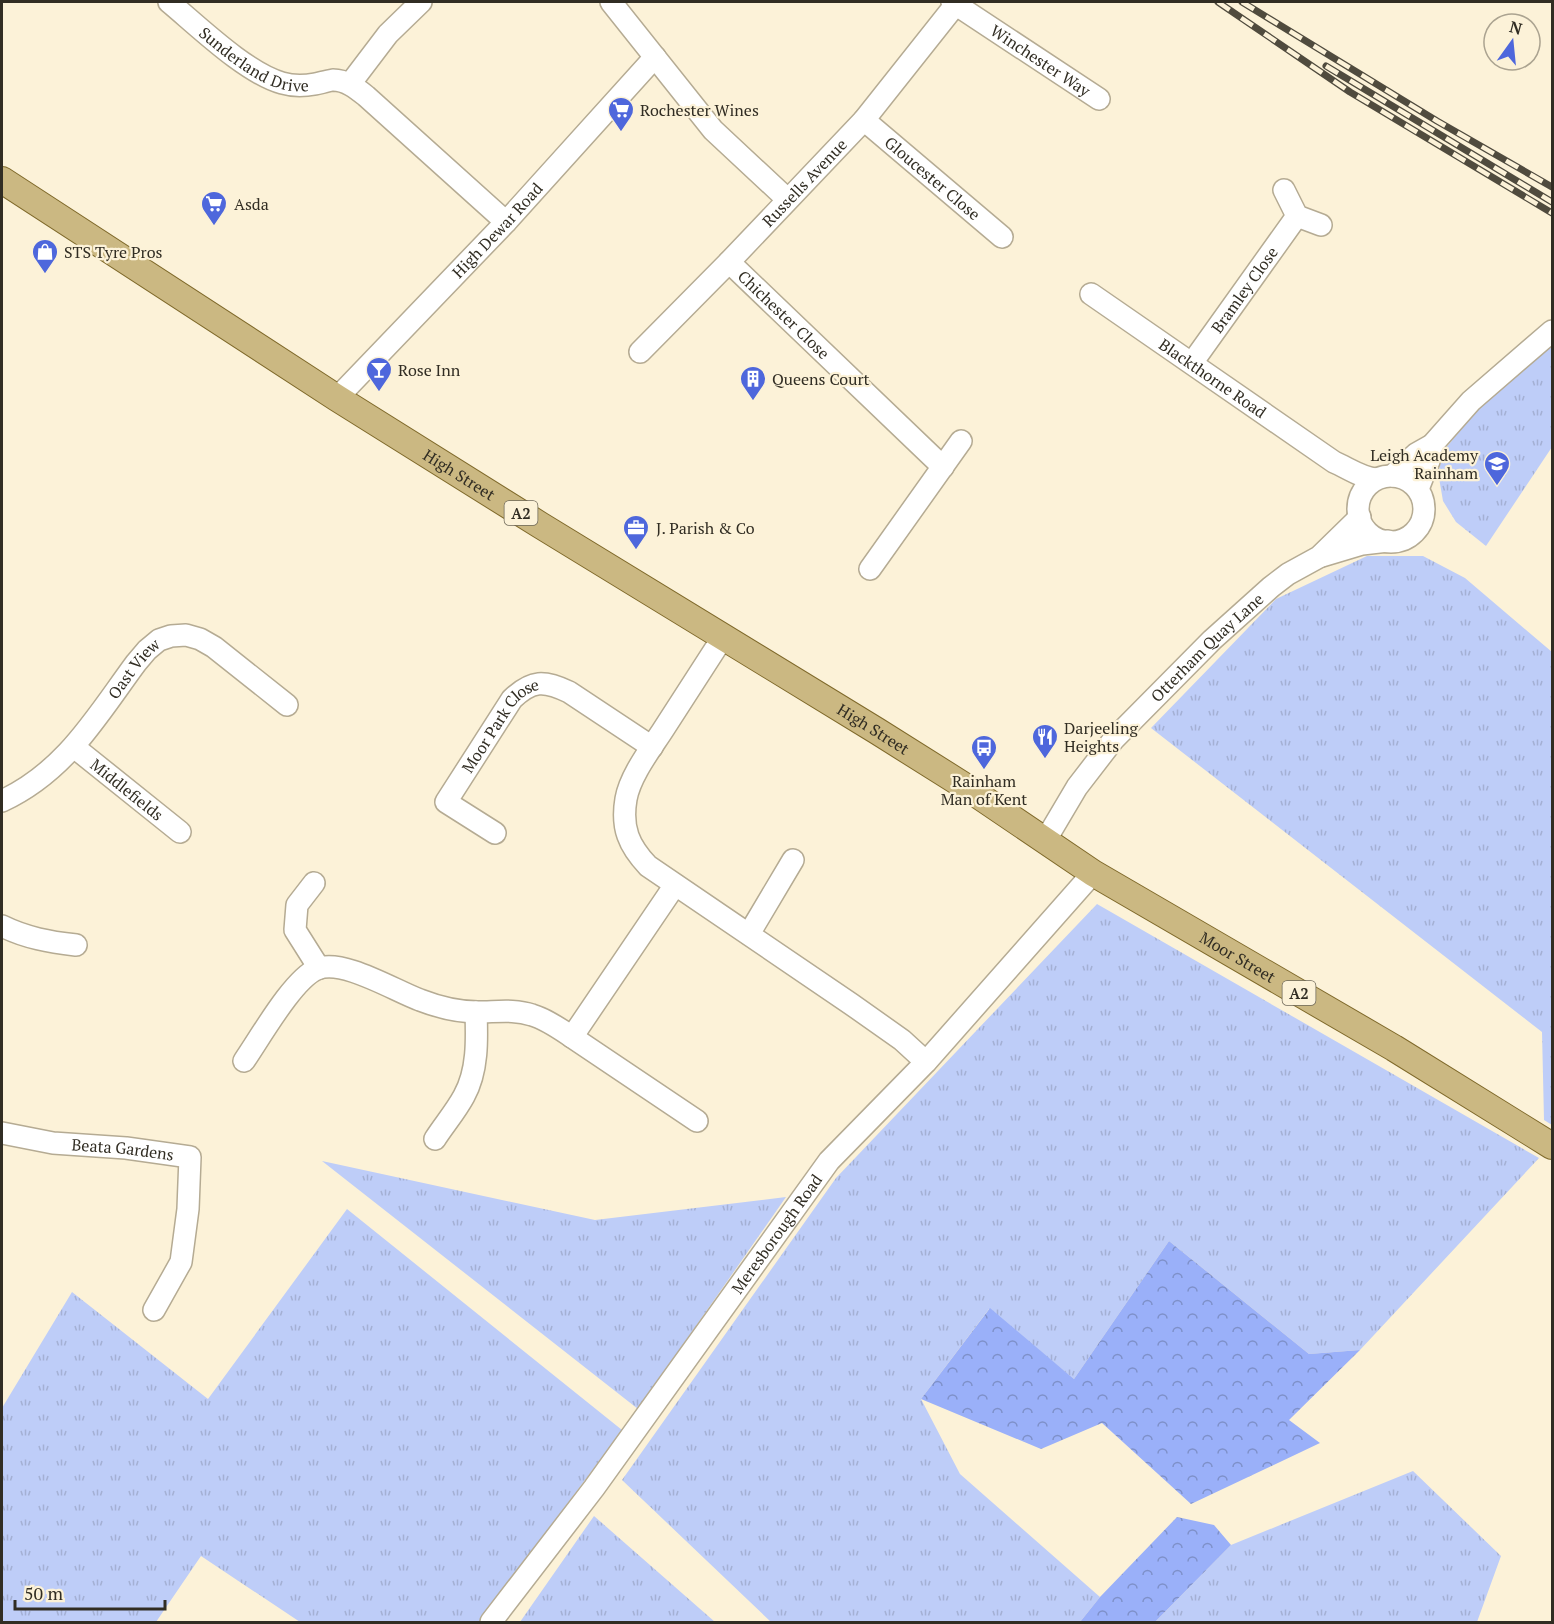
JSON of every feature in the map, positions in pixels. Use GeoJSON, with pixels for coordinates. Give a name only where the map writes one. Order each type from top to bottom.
{"type":"FeatureCollection","features":[{"type":"Feature","properties":{"kind":"main road","name":"High Street"},"geometry":{"type":"LineString","coordinates":[[2,180],[337,398],[966,787],[1045,841]]}},
{"type":"Feature","properties":{"kind":"main road","name":"Moor Street"},"geometry":{"type":"LineString","coordinates":[[1045,841],[1093,873],[1394,1048],[1552,1146]]}},
{"type":"Feature","properties":{"kind":"street","name":"Sunderland Drive"},"geometry":{"type":"LineString","coordinates":[[169,2],[236,57],[281,83],[312,85],[333,80],[350,84]]}},
{"type":"Feature","properties":{"kind":"street"},"geometry":{"type":"LineString","coordinates":[[421,2],[388,34],[350,84],[506,222]]}},
{"type":"Feature","properties":{"kind":"street"},"geometry":{"type":"LineString","coordinates":[[611,2],[713,130],[787,199]]}},
{"type":"Feature","properties":{"kind":"street","name":"Winchester Way"},"geometry":{"type":"LineString","coordinates":[[954,3],[1099,99]]}},
{"type":"Feature","properties":{"kind":"street","name":"Russells Avenue"},"geometry":{"type":"LineString","coordinates":[[640,352],[864,120],[954,3]]}},
{"type":"Feature","properties":{"kind":"street","name":"High Dewar Road"},"geometry":{"type":"LineString","coordinates":[[337,398],[506,222],[655,57]]}},
{"type":"Feature","properties":{"kind":"street","name":"Gloucester Close"},"geometry":{"type":"LineString","coordinates":[[864,120],[1002,237]]}},
{"type":"Feature","properties":{"kind":"street"},"geometry":{"type":"LineString","coordinates":[[1284,190],[1297,216],[1321,225]]}},
{"type":"Feature","properties":{"kind":"street","name":"Bramley Close"},"geometry":{"type":"LineString","coordinates":[[1192,363],[1297,216]]}},
{"type":"Feature","properties":{"kind":"street","name":"Chichester Close"},"geometry":{"type":"LineString","coordinates":[[729,262],[943,467]]}},
{"type":"Feature","properties":{"kind":"street","name":"Blackthorne Road"},"geometry":{"type":"LineString","coordinates":[[1091,294],[1334,462],[1363,476],[1384,478]]}},
{"type":"Feature","properties":{"kind":"street","name":"Otterham Quay Lane"},"geometry":{"type":"LineString","coordinates":[[1319,557],[1360,513],[1364,490],[1370,483],[1384,478],[1432,445],[1471,400],[1552,331]]}},
{"type":"Feature","properties":{"kind":"street"},"geometry":{"type":"LineString","coordinates":[[870,569],[961,441]]}},
{"type":"Feature","properties":{"kind":"street","name":"Otterham Quay Lane"},"geometry":{"type":"LineString","coordinates":[[1045,841],[1077,787],[1114,739],[1212,640],[1272,587],[1288,574],[1319,557],[1362,544],[1394,541],[1415,532],[1422,519],[1424,508],[1418,489],[1430,461],[1432,445]]}},
{"type":"Feature","properties":{"kind":"street","name":"Blackthorne Road"},"geometry":{"type":"LineString","coordinates":[[1334,462],[1352,487],[1360,513]]}},
{"type":"Feature","properties":{"kind":"street"},"geometry":{"type":"LineString","coordinates":[[1384,478],[1407,480],[1418,489]]}},
{"type":"Feature","properties":{"kind":"street"},"geometry":{"type":"LineString","coordinates":[[1360,513],[1365,528],[1370,534],[1389,541]]}},
{"type":"Feature","properties":{"kind":"street","name":"Oast View"},"geometry":{"type":"LineString","coordinates":[[2,801],[36,782],[74,747],[136,663],[159,640],[186,635],[200,639],[214,647],[287,705]]}},
{"type":"Feature","properties":{"kind":"street"},"geometry":{"type":"LineString","coordinates":[[723,637],[630,785],[625,814],[630,844],[648,866],[902,1040],[926,1062]]}},
{"type":"Feature","properties":{"kind":"street","name":"Moor Park Close"},"geometry":{"type":"LineString","coordinates":[[495,833],[446,802],[512,699],[531,684],[556,686],[569,692],[652,747]]}},
{"type":"Feature","properties":{"kind":"street","name":"Middlefields"},"geometry":{"type":"LineString","coordinates":[[74,747],[180,832]]}},
{"type":"Feature","properties":{"kind":"street"},"geometry":{"type":"LineString","coordinates":[[749,934],[793,860]]}},
{"type":"Feature","properties":{"kind":"street","name":"Meresborough Road"},"geometry":{"type":"LineString","coordinates":[[491,1623],[594,1488],[829,1161],[926,1062],[1093,873]]}},
{"type":"Feature","properties":{"kind":"street"},"geometry":{"type":"LineString","coordinates":[[314,883],[297,905],[295,930],[319,968]]}},
{"type":"Feature","properties":{"kind":"street"},"geometry":{"type":"LineString","coordinates":[[572,1037],[675,885]]}},
{"type":"Feature","properties":{"kind":"street"},"geometry":{"type":"LineString","coordinates":[[2,926],[15,933],[38,940],[76,945]]}},
{"type":"Feature","properties":{"kind":"street"},"geometry":{"type":"LineString","coordinates":[[244,1061],[294,987],[306,974],[331,966],[372,979],[439,1007],[458,1011],[502,1011],[532,1015],[572,1037],[697,1121]]}},
{"type":"Feature","properties":{"kind":"street"},"geometry":{"type":"LineString","coordinates":[[435,1139],[465,1095],[468,1086],[475,1058],[476,1012]]}},
{"type":"Feature","properties":{"kind":"street","name":"Beata Gardens"},"geometry":{"type":"LineString","coordinates":[[2,1133],[53,1143],[126,1148],[190,1158],[188,1209],[181,1262],[154,1310]]}},
{"type":"Feature","properties":{"kind":"green space","name":"Leigh Academy Rainham"},"geometry":{"type":"Polygon","coordinates":[[[1552,342],[1552,447],[1486,546],[1456,522],[1443,501],[1438,472],[1445,449],[1489,395],[1552,342]]]}},
{"type":"Feature","properties":{"kind":"green space"},"geometry":{"type":"Polygon","coordinates":[[[1367,556],[1423,556],[1465,578],[1552,652],[1552,1125],[1544,1120],[1542,1032],[1151,728],[1276,599],[1367,556]]]}},
{"type":"Feature","properties":{"kind":"green space"},"geometry":{"type":"Polygon","coordinates":[[[1097,904],[1539,1158],[1360,1350],[1309,1354],[1169,1241],[1074,1379],[989,1309],[921,1399],[960,1474],[1100,1597],[1080,1622],[771,1622],[622,1480],[836,1178],[1097,904]]]}},
{"type":"Feature","properties":{"kind":"green space"},"geometry":{"type":"Polygon","coordinates":[[[322,1161],[595,1220],[786,1197],[638,1409],[322,1161]]]}},
{"type":"Feature","properties":{"kind":"green space"},"geometry":{"type":"Polygon","coordinates":[[[347,1209],[622,1430],[480,1622],[300,1622],[201,1556],[156,1622],[2,1622],[2,1408],[72,1292],[208,1399],[347,1209]]]}},
{"type":"Feature","properties":{"kind":"green space"},"geometry":{"type":"Polygon","coordinates":[[[1169,1241],[1309,1354],[1360,1350],[1289,1420],[1320,1443],[1191,1504],[1102,1423],[1041,1449],[921,1399],[990,1308],[1074,1379],[1169,1241]]]}},
{"type":"Feature","properties":{"kind":"green space"},"geometry":{"type":"Polygon","coordinates":[[[1413,1471],[1501,1556],[1477,1622],[1155,1622],[1231,1545],[1413,1471]]]}},
{"type":"Feature","properties":{"kind":"green space"},"geometry":{"type":"Polygon","coordinates":[[[594,1516],[715,1622],[520,1622],[594,1516]]]}},
{"type":"Feature","properties":{"kind":"green space"},"geometry":{"type":"Polygon","coordinates":[[[1177,1517],[1214,1525],[1231,1545],[1155,1622],[1080,1622],[1100,1597],[1177,1517]]]}},
{"type":"Feature","properties":{"kind":"railway"},"geometry":{"type":"LineString","coordinates":[[1218,2],[1350,92],[1552,213]]}},
{"type":"Feature","properties":{"kind":"railway"},"geometry":{"type":"LineString","coordinates":[[1242,2],[1437,121],[1552,187]]}},
{"type":"Feature","properties":{"kind":"railway"},"geometry":{"type":"LineString","coordinates":[[1326,66],[1552,202]]}},
{"type":"Feature","properties":{"kind":"place","name":"Rochester Wines"},"geometry":{"type":"Point","coordinates":[621,133]}},
{"type":"Feature","properties":{"kind":"place","name":"Asda"},"geometry":{"type":"Point","coordinates":[214,227]}},
{"type":"Feature","properties":{"kind":"place","name":"STS Tyre Pros"},"geometry":{"type":"Point","coordinates":[45,275]}},
{"type":"Feature","properties":{"kind":"place","name":"Rose Inn"},"geometry":{"type":"Point","coordinates":[379,393]}},
{"type":"Feature","properties":{"kind":"place","name":"Queens Court"},"geometry":{"type":"Point","coordinates":[753,402]}},
{"type":"Feature","properties":{"kind":"place","name":"Leigh Academy Rainham"},"geometry":{"type":"Point","coordinates":[1497,487]}},
{"type":"Feature","properties":{"kind":"place","name":"J. Parish & Co"},"geometry":{"type":"Point","coordinates":[636,551]}},
{"type":"Feature","properties":{"kind":"place","name":"Darjeeling Heights"},"geometry":{"type":"Point","coordinates":[1045,760]}},
{"type":"Feature","properties":{"kind":"place","name":"Rainham Man of Kent"},"geometry":{"type":"Point","coordinates":[984,771]}}]}
